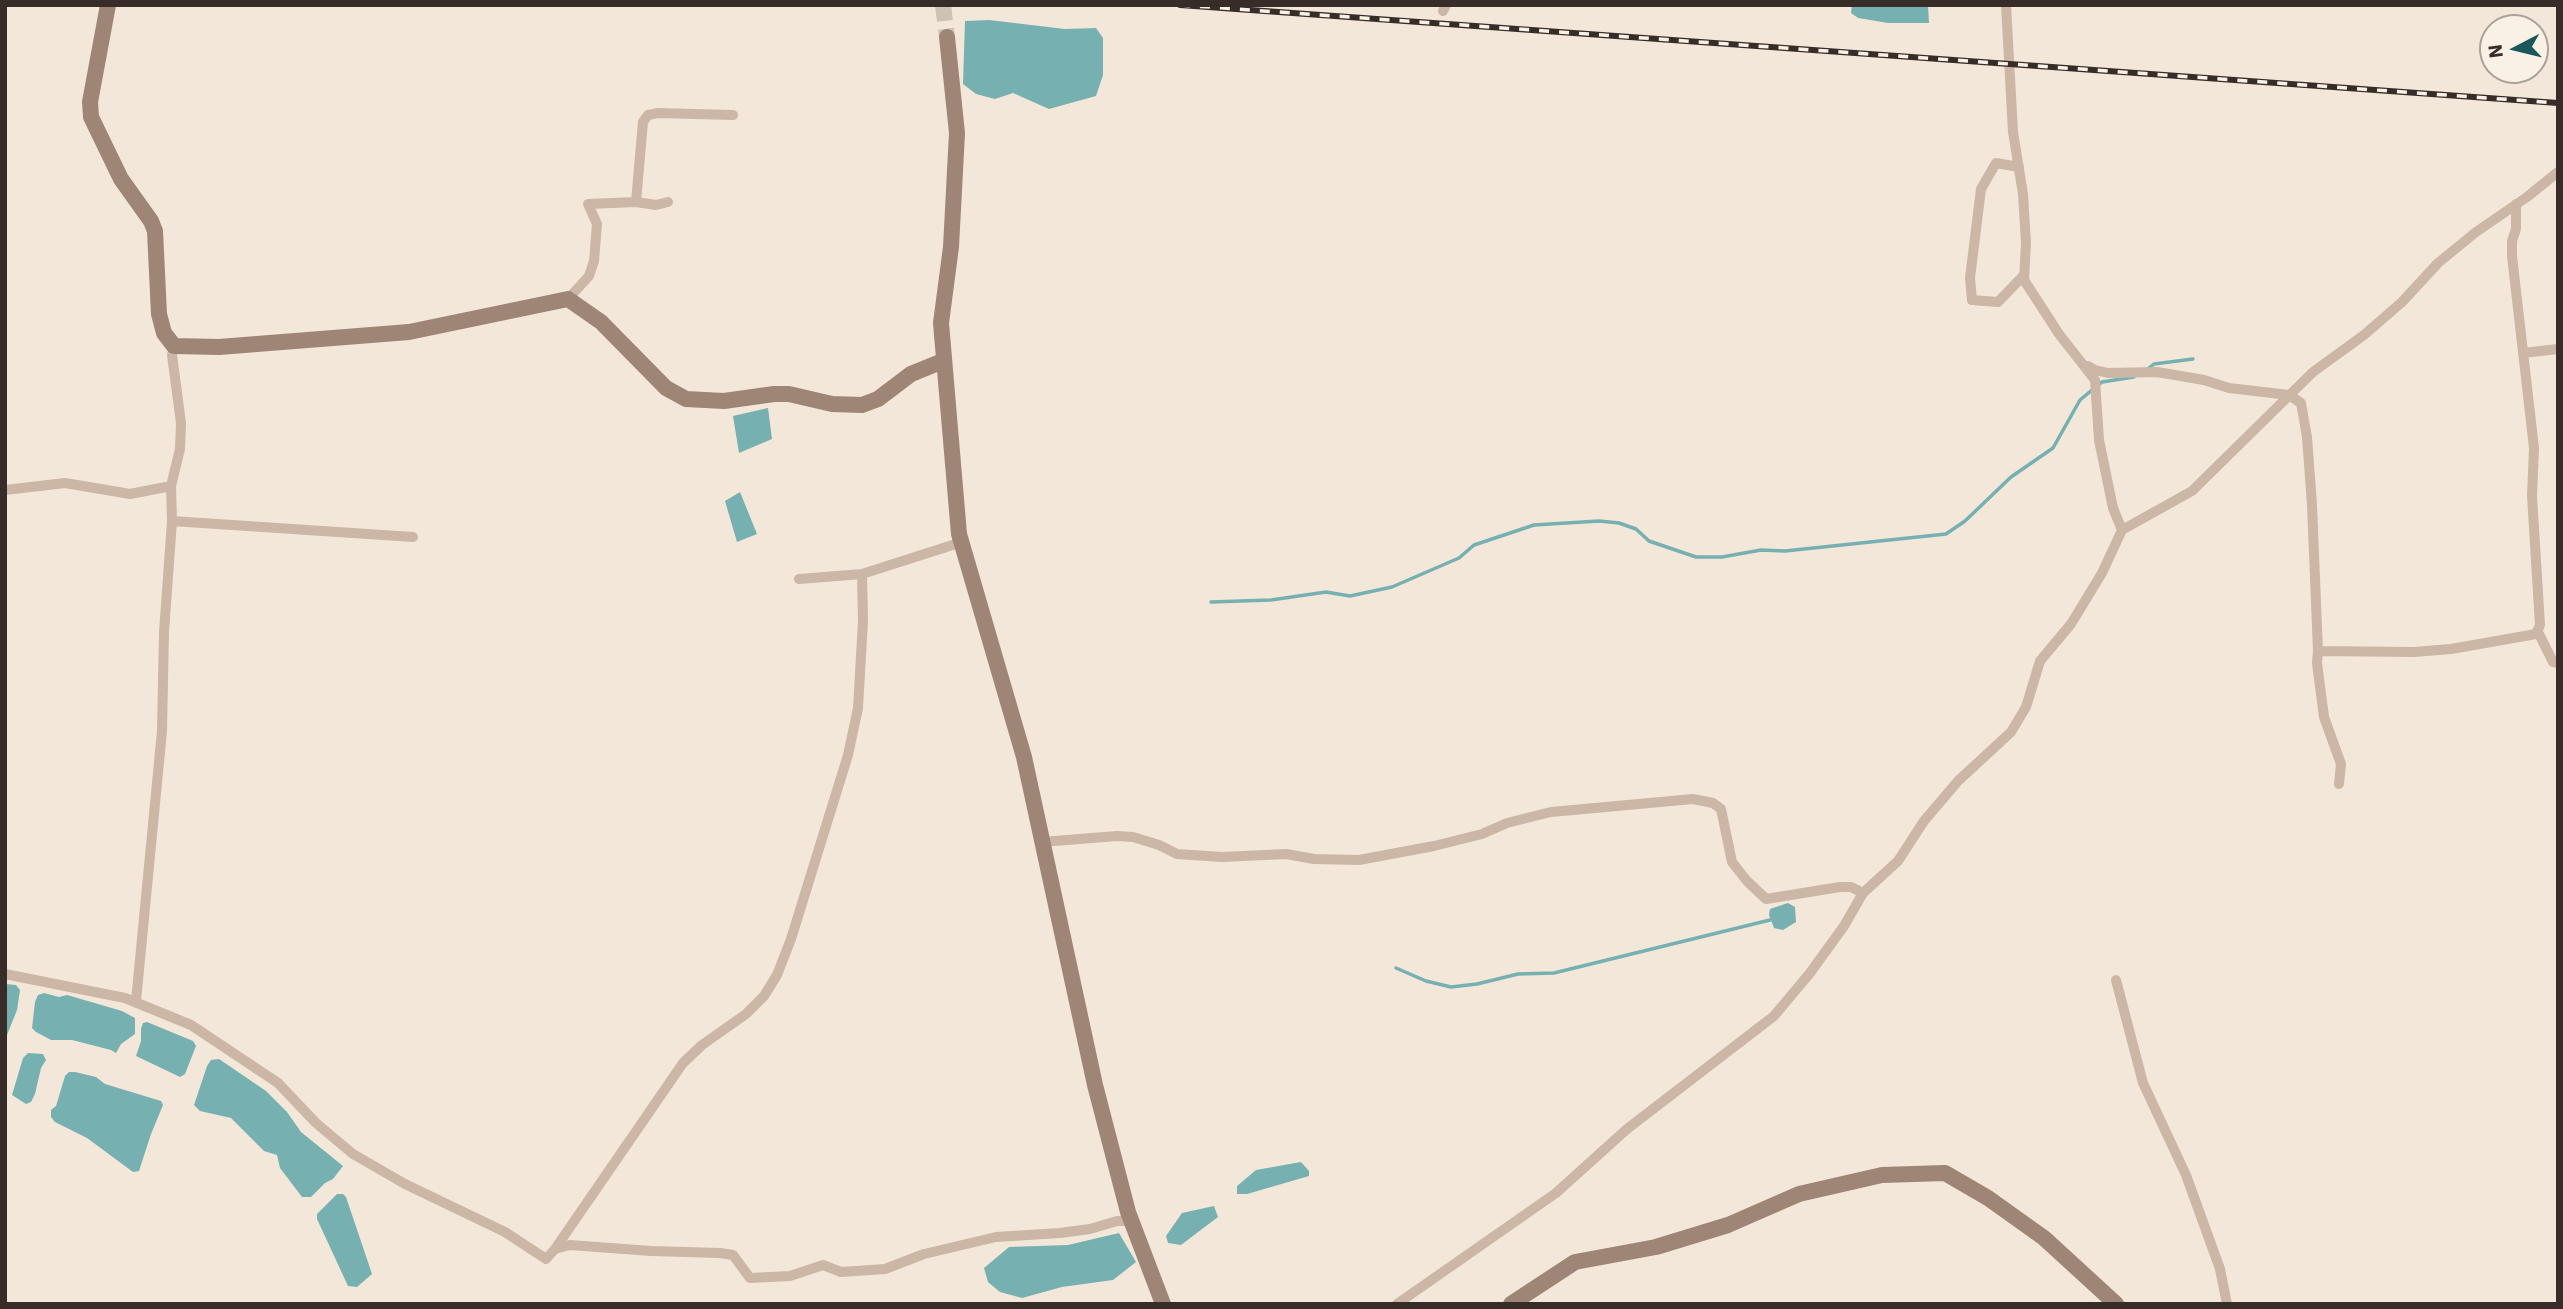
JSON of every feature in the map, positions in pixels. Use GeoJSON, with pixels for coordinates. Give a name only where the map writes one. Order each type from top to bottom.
{"type":"FeatureCollection","features":[{"type":"Feature","properties":{"kind":"street"},"geometry":{"type":"LineString","coordinates":[[108,5],[90,102],[91,117],[121,179],[151,220],[155,231],[159,314],[164,332],[174,346],[172,355],[181,423],[180,449],[171,486],[172,521],[164,632],[162,731],[136,1001]]}},
{"type":"Feature","properties":{"kind":"street"},"geometry":{"type":"LineString","coordinates":[[2006,5],[2014,132],[2026,243],[2024,280],[2059,334],[2095,380],[2099,440],[2113,508],[2122,530]]}},
{"type":"Feature","properties":{"kind":"street"},"geometry":{"type":"LineString","coordinates":[[947,37],[957,133],[951,247],[941,323],[959,534],[1024,757],[1094,1085],[1132,1221],[1163,1304]]}},
{"type":"Feature","properties":{"kind":"street"},"geometry":{"type":"LineString","coordinates":[[636,201],[643,122],[648,115],[733,115]]}},
{"type":"Feature","properties":{"kind":"street"},"geometry":{"type":"LineString","coordinates":[[2019,167],[1996,163],[1981,189],[1970,278],[1972,300],[1998,302],[2024,275]]}},
{"type":"Feature","properties":{"kind":"street"},"geometry":{"type":"LineString","coordinates":[[1397,1304],[1556,1193],[1627,1129],[1774,1016],[1810,973],[1844,926],[1863,893],[1898,861],[1924,821],[1958,781],[2011,732],[2026,708],[2040,661],[2071,625],[2102,573],[2122,530],[2192,491],[2313,372],[2364,335],[2457,248],[2558,172]]}},
{"type":"Feature","properties":{"kind":"street"},"geometry":{"type":"LineString","coordinates":[[174,346],[219,346],[409,332],[568,299],[589,276],[594,261],[597,225],[588,204],[636,201],[656,205],[668,202]]}},
{"type":"Feature","properties":{"kind":"street"},"geometry":{"type":"LineString","coordinates":[[2516,205],[2512,256],[2534,448],[2532,487],[2540,625],[2538,632],[2553,662],[2558,663]]}},
{"type":"Feature","properties":{"kind":"street"},"geometry":{"type":"LineString","coordinates":[[568,299],[601,322],[666,388],[685,399],[724,401],[789,394],[832,404],[862,405],[878,399],[911,374],[943,361]]}},
{"type":"Feature","properties":{"kind":"street"},"geometry":{"type":"LineString","coordinates":[[2523,353],[2558,349]]}},
{"type":"Feature","properties":{"kind":"street"},"geometry":{"type":"LineString","coordinates":[[2084,363],[2095,370],[2108,373],[2152,372],[2204,380],[2229,388],[2289,395],[2301,403],[2307,437],[2317,663],[2324,717],[2342,764],[2339,784]]}},
{"type":"Feature","properties":{"kind":"street"},"geometry":{"type":"LineString","coordinates":[[5,490],[65,483],[130,494],[171,486]]}},
{"type":"Feature","properties":{"kind":"street"},"geometry":{"type":"LineString","coordinates":[[172,521],[413,537]]}},
{"type":"Feature","properties":{"kind":"street"},"geometry":{"type":"LineString","coordinates":[[799,579],[862,574],[962,542]]}},
{"type":"Feature","properties":{"kind":"street"},"geometry":{"type":"LineString","coordinates":[[5,974],[136,1001],[191,1025],[261,1070],[292,1096],[332,1139],[373,1166],[444,1204],[505,1232],[546,1259],[683,1063],[702,1045],[746,1014],[764,996],[777,975],[791,939],[848,755],[858,708],[863,621],[862,574]]}},
{"type":"Feature","properties":{"kind":"street"},"geometry":{"type":"LineString","coordinates":[[2318,651],[2451,649],[2538,632]]}},
{"type":"Feature","properties":{"kind":"street"},"geometry":{"type":"LineString","coordinates":[[1042,842],[1107,836],[1133,837],[1177,854],[1222,857],[1286,854],[1314,859],[1359,860],[1395,855],[1458,840],[1482,834],[1507,822],[1536,816],[1577,809],[1684,799],[1705,801],[1721,809],[1732,862],[1766,899],[1847,886],[1863,893]]}},
{"type":"Feature","properties":{"kind":"street"},"geometry":{"type":"LineString","coordinates":[[2116,980],[2143,1083],[2186,1175],[2220,1269],[2227,1304]]}},
{"type":"Feature","properties":{"kind":"street"},"geometry":{"type":"LineString","coordinates":[[1511,1304],[1575,1262],[1656,1247],[1728,1224],[1799,1194],[1882,1175],[1945,1173],[1988,1198],[2045,1238],[2116,1304]]}},
{"type":"Feature","properties":{"kind":"street"},"geometry":{"type":"LineString","coordinates":[[555,1249],[570,1245],[720,1253],[733,1255],[750,1278],[790,1276],[822,1265],[841,1272],[885,1269],[923,1254],[996,1237],[1060,1233],[1090,1229],[1117,1221],[1132,1221]]}},
{"type":"Feature","properties":{"kind":"water"},"geometry":{"type":"Polygon","coordinates":[[[1852,5],[1928,5],[1929,23],[1888,23],[1858,18],[1851,13],[1852,5]]]}},
{"type":"Feature","properties":{"kind":"water"},"geometry":{"type":"Polygon","coordinates":[[[989,20],[1065,29],[1096,28],[1103,38],[1103,75],[1096,96],[1049,109],[1013,93],[995,99],[976,94],[963,84],[965,21],[989,20]]]}},
{"type":"Feature","properties":{"kind":"water"},"geometry":{"type":"Polygon","coordinates":[[[768,408],[772,439],[739,453],[733,416],[768,408]]]}},
{"type":"Feature","properties":{"kind":"water"},"geometry":{"type":"Polygon","coordinates":[[[740,492],[757,534],[737,542],[725,501],[740,492]]]}},
{"type":"Feature","properties":{"kind":"water"},"geometry":{"type":"Polygon","coordinates":[[[1788,903],[1795,907],[1796,922],[1783,930],[1774,928],[1769,915],[1770,909],[1788,903]]]}},
{"type":"Feature","properties":{"kind":"water"},"geometry":{"type":"Polygon","coordinates":[[[5,984],[16,985],[20,990],[17,1010],[5,1040],[5,984]]]}},
{"type":"Feature","properties":{"kind":"water"},"geometry":{"type":"Polygon","coordinates":[[[44,993],[59,997],[67,995],[122,1011],[135,1018],[135,1034],[121,1044],[116,1053],[72,1040],[51,1040],[32,1028],[35,1002],[38,995],[44,993]]]}},
{"type":"Feature","properties":{"kind":"water"},"geometry":{"type":"Polygon","coordinates":[[[147,1022],[193,1041],[196,1046],[185,1074],[180,1077],[136,1056],[141,1041],[141,1029],[143,1023],[147,1022]]]}},
{"type":"Feature","properties":{"kind":"water"},"geometry":{"type":"Polygon","coordinates":[[[28,1053],[43,1054],[46,1060],[41,1068],[35,1094],[31,1102],[26,1104],[12,1095],[23,1058],[28,1053]]]}},
{"type":"Feature","properties":{"kind":"water"},"geometry":{"type":"Polygon","coordinates":[[[219,1059],[266,1091],[287,1112],[301,1132],[343,1166],[333,1179],[311,1197],[302,1197],[280,1168],[277,1155],[264,1151],[231,1118],[200,1111],[194,1105],[207,1066],[211,1060],[219,1059]]]}},
{"type":"Feature","properties":{"kind":"water"},"geometry":{"type":"Polygon","coordinates":[[[69,1072],[96,1077],[105,1084],[161,1101],[163,1105],[139,1171],[133,1172],[87,1138],[55,1122],[51,1117],[51,1110],[56,1106],[65,1076],[69,1072]]]}},
{"type":"Feature","properties":{"kind":"water"},"geometry":{"type":"Polygon","coordinates":[[[1301,1162],[1309,1171],[1309,1176],[1247,1194],[1237,1194],[1237,1186],[1256,1170],[1301,1162]]]}},
{"type":"Feature","properties":{"kind":"water"},"geometry":{"type":"Polygon","coordinates":[[[337,1194],[346,1197],[372,1274],[357,1287],[348,1286],[317,1219],[317,1214],[337,1194]]]}},
{"type":"Feature","properties":{"kind":"water"},"geometry":{"type":"Polygon","coordinates":[[[1214,1206],[1218,1217],[1181,1245],[1168,1243],[1166,1236],[1182,1213],[1214,1206]]]}},
{"type":"Feature","properties":{"kind":"water"},"geometry":{"type":"Polygon","coordinates":[[[1119,1233],[1136,1262],[1113,1280],[1062,1287],[1022,1298],[1000,1292],[988,1282],[984,1268],[1009,1247],[1068,1245],[1119,1233]]]}},
{"type":"Feature","properties":{"kind":"waterway"},"geometry":{"type":"LineString","coordinates":[[2149,368],[2154,364],[2193,359]]}},
{"type":"Feature","properties":{"kind":"waterway"},"geometry":{"type":"LineString","coordinates":[[2098,385],[2134,377]]}},
{"type":"Feature","properties":{"kind":"waterway"},"geometry":{"type":"LineString","coordinates":[[1211,602],[1271,600],[1326,592],[1350,596],[1392,587],[1459,558],[1474,545],[1534,525],[1599,521],[1619,523],[1636,529],[1649,541],[1696,557],[1722,557],[1761,550],[1785,551],[1946,534],[1965,521],[2011,477],[2053,448],[2080,400],[2092,390]]}},
{"type":"Feature","properties":{"kind":"waterway"},"geometry":{"type":"LineString","coordinates":[[1396,968],[1426,981],[1451,987],[1477,984],[1518,974],[1554,973],[1770,920]]}},
{"type":"Feature","properties":{"kind":"tunnel"},"geometry":{"type":"LineString","coordinates":[[943,5],[947,37]]}},
{"type":"Feature","properties":{"kind":"railway"},"geometry":{"type":"LineString","coordinates":[[1180,5],[2558,103]]}}]}
